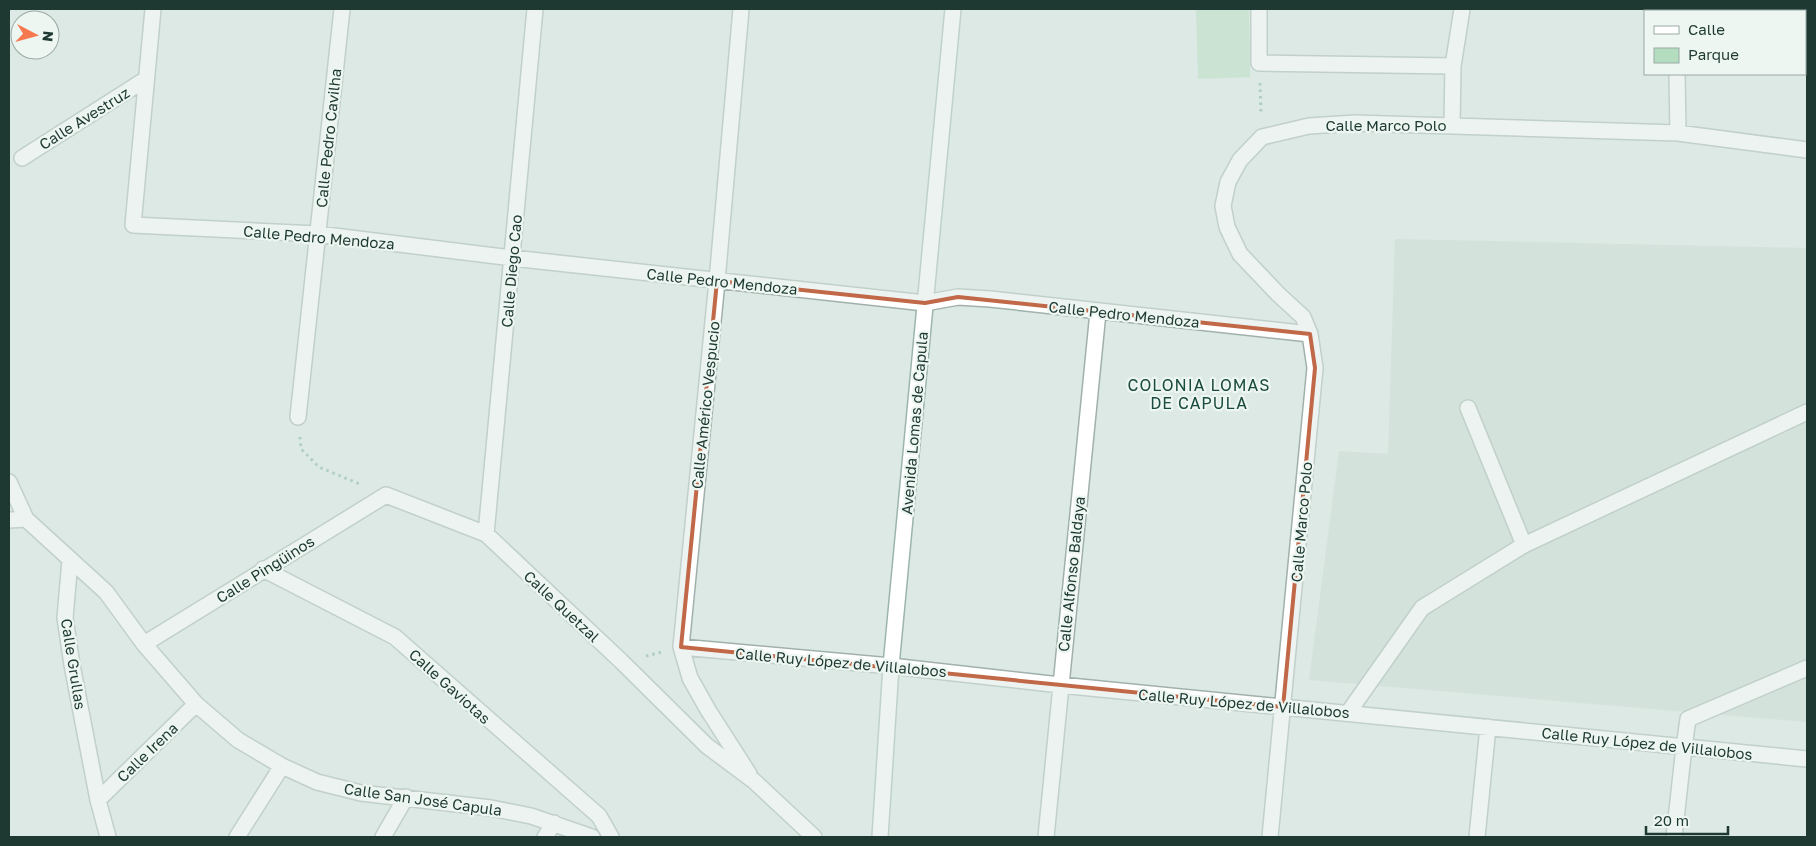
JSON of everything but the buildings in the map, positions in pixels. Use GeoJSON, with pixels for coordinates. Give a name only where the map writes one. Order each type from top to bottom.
{"type":"FeatureCollection","features":[{"type":"Feature","properties":{"kind":"street"},"geometry":{"type":"LineString","coordinates":[[146,79],[153,9]]}},
{"type":"Feature","properties":{"kind":"street","name":"Calle Pedro Cavilha"},"geometry":{"type":"LineString","coordinates":[[298,417],[342,9]]}},
{"type":"Feature","properties":{"kind":"street","name":"Calle Diego Cao"},"geometry":{"type":"LineString","coordinates":[[486,534],[535,9]]}},
{"type":"Feature","properties":{"kind":"street","name":"Calle Américo Vespucio"},"geometry":{"type":"LineString","coordinates":[[741,9],[717,281],[681,647],[690,678],[754,782]]}},
{"type":"Feature","properties":{"kind":"street","name":"Avenida Lomas de Capula"},"geometry":{"type":"LineString","coordinates":[[880,837],[891,666],[953,9]]}},
{"type":"Feature","properties":{"kind":"street"},"geometry":{"type":"LineString","coordinates":[[1259,9],[1259,63],[1453,66]]}},
{"type":"Feature","properties":{"kind":"street"},"geometry":{"type":"LineString","coordinates":[[1452,126],[1453,66],[1462,9]]}},
{"type":"Feature","properties":{"kind":"street"},"geometry":{"type":"LineString","coordinates":[[1677,75],[1678,133]]}},
{"type":"Feature","properties":{"kind":"street","name":"Calle Avestruz"},"geometry":{"type":"LineString","coordinates":[[22,158],[146,79]]}},
{"type":"Feature","properties":{"kind":"street","name":"Calle Pedro Mendoza"},"geometry":{"type":"LineString","coordinates":[[146,79],[133,224],[318,234],[512,258],[925,304],[958,297],[990,299],[1310,334]]}},
{"type":"Feature","properties":{"kind":"street","name":"Calle Marco Polo"},"geometry":{"type":"LineString","coordinates":[[1270,837],[1315,368],[1310,334],[1303,316],[1278,294],[1240,254],[1227,227],[1223,206],[1228,182],[1240,160],[1262,137],[1308,126],[1355,123],[1678,133],[1807,150]]}},
{"type":"Feature","properties":{"kind":"street","name":"Calle Alfonso Baldaya"},"geometry":{"type":"LineString","coordinates":[[1046,837],[1098,312]]}},
{"type":"Feature","properties":{"kind":"street"},"geometry":{"type":"LineString","coordinates":[[1468,408],[1524,545]]}},
{"type":"Feature","properties":{"kind":"street"},"geometry":{"type":"LineString","coordinates":[[1348,712],[1422,608],[1524,545],[1807,412]]}},
{"type":"Feature","properties":{"kind":"street"},"geometry":{"type":"LineString","coordinates":[[9,482],[26,519],[70,560]]}},
{"type":"Feature","properties":{"kind":"street","name":"Calle Quetzal"},"geometry":{"type":"LineString","coordinates":[[386,494],[486,534],[621,662],[706,746],[754,782],[814,837]]}},
{"type":"Feature","properties":{"kind":"street","name":"Calle Pingüinos"},"geometry":{"type":"LineString","coordinates":[[144,644],[386,494]]}},
{"type":"Feature","properties":{"kind":"street"},"geometry":{"type":"LineString","coordinates":[[9,520],[26,519]]}},
{"type":"Feature","properties":{"kind":"street","name":"Calle San José Capula"},"geometry":{"type":"LineString","coordinates":[[70,560],[106,592],[144,644],[196,704],[238,740],[282,766],[317,782],[362,793],[491,808],[554,823],[592,837]]}},
{"type":"Feature","properties":{"kind":"street","name":"Calle Grullas"},"geometry":{"type":"LineString","coordinates":[[70,560],[66,618],[72,665],[98,800],[108,837]]}},
{"type":"Feature","properties":{"kind":"street","name":"Calle Gaviotas"},"geometry":{"type":"LineString","coordinates":[[263,569],[395,637],[598,816],[611,837]]}},
{"type":"Feature","properties":{"kind":"street","name":"Calle Ruy López de Villalobos"},"geometry":{"type":"LineString","coordinates":[[681,647],[891,666],[1060,685],[1348,712],[1807,759]]}},
{"type":"Feature","properties":{"kind":"street"},"geometry":{"type":"LineString","coordinates":[[1674,837],[1688,719],[1807,668]]}},
{"type":"Feature","properties":{"kind":"street","name":"Calle Irena"},"geometry":{"type":"LineString","coordinates":[[98,800],[196,704]]}},
{"type":"Feature","properties":{"kind":"street"},"geometry":{"type":"LineString","coordinates":[[1477,837],[1488,727]]}},
{"type":"Feature","properties":{"kind":"street"},"geometry":{"type":"LineString","coordinates":[[237,837],[282,766]]}},
{"type":"Feature","properties":{"kind":"street"},"geometry":{"type":"LineString","coordinates":[[383,837],[406,797]]}},
{"type":"Feature","properties":{"kind":"street"},"geometry":{"type":"LineString","coordinates":[[545,837],[554,823]]}},
{"type":"Feature","properties":{"kind":"path"},"geometry":{"type":"LineString","coordinates":[[1259,63],[1262,137]]}},
{"type":"Feature","properties":{"kind":"path"},"geometry":{"type":"LineString","coordinates":[[298,417],[301,448],[319,467],[386,494]]}},
{"type":"Feature","properties":{"kind":"path"},"geometry":{"type":"LineString","coordinates":[[621,662],[681,647]]}},
{"type":"Feature","properties":{"kind":"highlighted area"},"geometry":{"type":"Polygon","coordinates":[[[717,281],[925,303],[958,297],[1310,334],[1315,368],[1283,707],[681,647],[717,281]]]}},
{"type":"Feature","properties":{"kind":"shaded area"},"geometry":{"type":"Polygon","coordinates":[[[1395,239],[1807,248],[1807,722],[1309,680],[1339,451],[1388,454],[1395,239]]]}},
{"type":"Feature","properties":{"kind":"green space"},"geometry":{"type":"Polygon","coordinates":[[[1196,9],[1249,9],[1250,77],[1198,79],[1196,9]]]}},
{"type":"Feature","properties":{"kind":"district","name":"COLONIA LOMAS DE CAPULA"},"geometry":{"type":"Point","coordinates":[1199,394]}}]}
